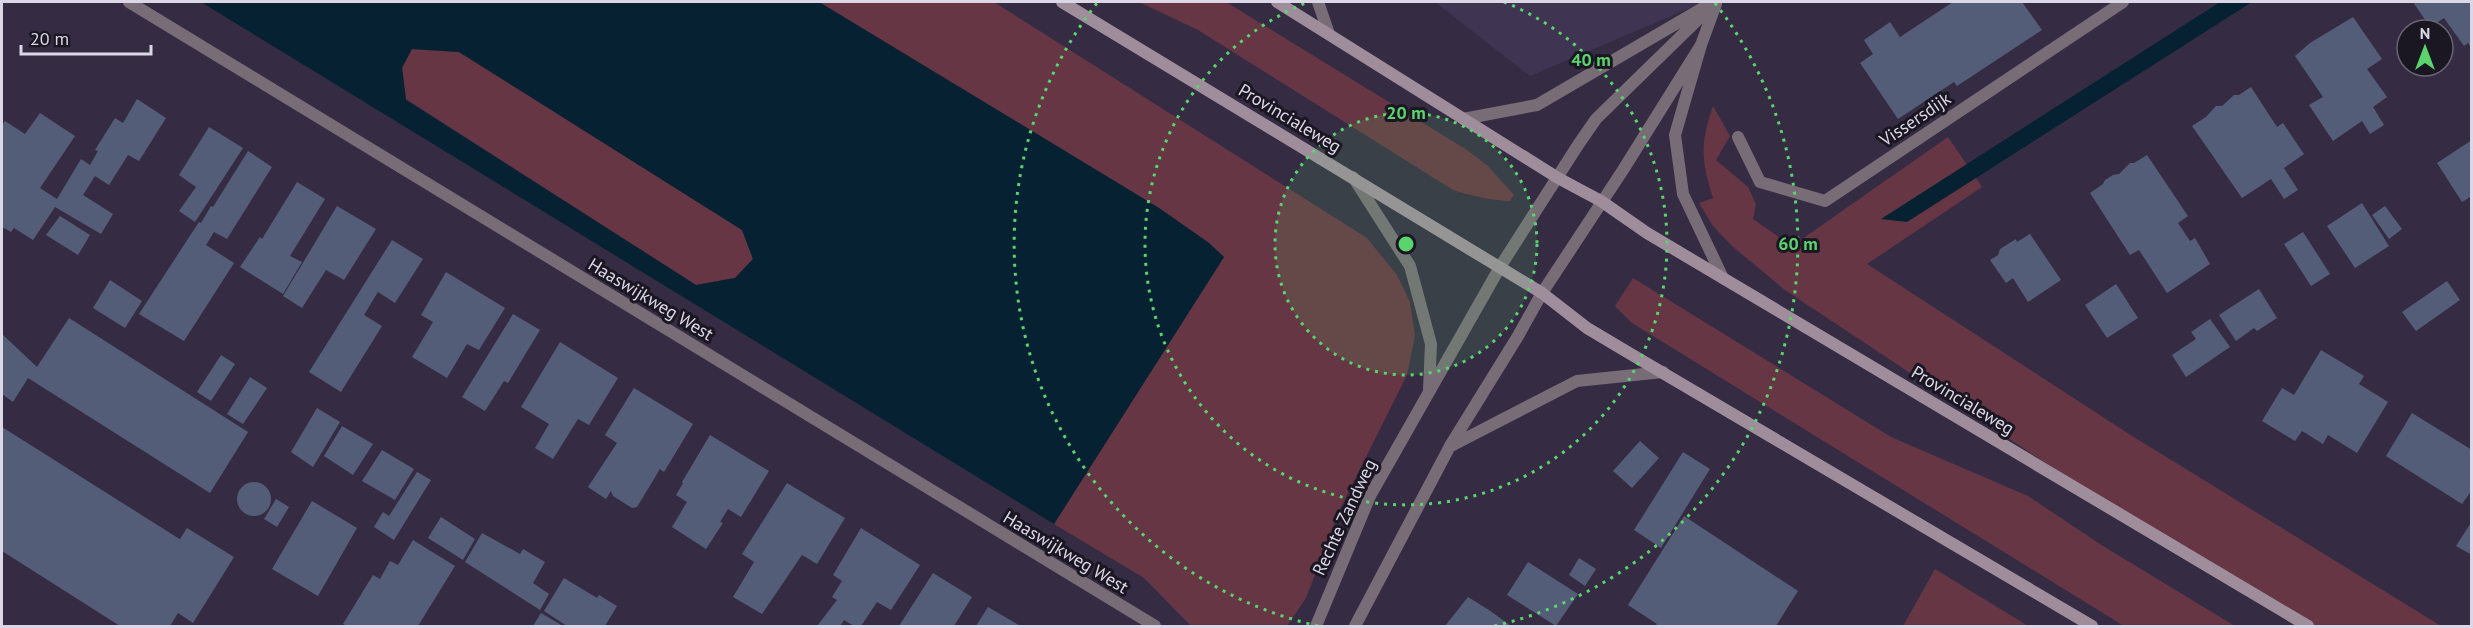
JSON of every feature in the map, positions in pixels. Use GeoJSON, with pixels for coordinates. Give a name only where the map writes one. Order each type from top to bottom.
{"type":"FeatureCollection","features":[{"type":"Feature","properties":{"kind":"main road","name":"Provincialeweg"},"geometry":{"type":"LineString","coordinates":[[1062,2],[1542,293],[1587,328],[2092,627]]}},
{"type":"Feature","properties":{"kind":"main road","name":"Provincialeweg"},"geometry":{"type":"LineString","coordinates":[[1277,2],[1558,178],[1601,201],[1647,233],[2308,627]]}},
{"type":"Feature","properties":{"kind":"street","name":"Haaswijkweg West"},"geometry":{"type":"LineString","coordinates":[[129,2],[1155,627]]}},
{"type":"Feature","properties":{"kind":"street"},"geometry":{"type":"LineString","coordinates":[[1318,2],[1329,34]]}},
{"type":"Feature","properties":{"kind":"street"},"geometry":{"type":"LineString","coordinates":[[1716,2],[1675,135],[1683,194],[1723,278]]}},
{"type":"Feature","properties":{"kind":"street"},"geometry":{"type":"LineString","coordinates":[[1464,119],[1537,105],[1716,2]]}},
{"type":"Feature","properties":{"kind":"street"},"geometry":{"type":"LineString","coordinates":[[1500,267],[1596,119],[1716,2]]}},
{"type":"Feature","properties":{"kind":"street","name":"Vissersdijk"},"geometry":{"type":"LineString","coordinates":[[1738,136],[1760,182],[1824,201],[2123,2]]}},
{"type":"Feature","properties":{"kind":"street"},"geometry":{"type":"LineString","coordinates":[[1355,627],[1450,446],[1542,293],[1623,170],[1701,45]]}},
{"type":"Feature","properties":{"kind":"street","name":"Rechte Zandweg"},"geometry":{"type":"LineString","coordinates":[[1353,177],[1410,266],[1431,344],[1429,393]]}},
{"type":"Feature","properties":{"kind":"street","name":"Rechte Zandweg"},"geometry":{"type":"LineString","coordinates":[[1316,627],[1370,496],[1500,267]]}},
{"type":"Feature","properties":{"kind":"street"},"geometry":{"type":"LineString","coordinates":[[1450,446],[1577,381],[1663,372]]}},
{"type":"Feature","properties":{"kind":"shaded area"},"geometry":{"type":"Polygon","coordinates":[[[819,2],[994,2],[1367,238],[1397,275],[1410,302],[1415,336],[1407,375],[1340,509],[1306,598],[1287,626],[1191,626],[1144,578],[1054,524],[1224,257],[1209,243],[1159,208],[819,2]]]}},
{"type":"Feature","properties":{"kind":"shaded area"},"geometry":{"type":"Polygon","coordinates":[[[1139,2],[1226,2],[1467,150],[1488,166],[1514,195],[1510,201],[1453,190],[1198,30],[1139,2]]]}},
{"type":"Feature","properties":{"kind":"shaded area"},"geometry":{"type":"Polygon","coordinates":[[[1435,2],[1704,2],[1530,76],[1435,2]]]}},
{"type":"Feature","properties":{"kind":"shaded area"},"geometry":{"type":"Polygon","coordinates":[[[412,49],[459,52],[742,230],[753,259],[735,278],[696,285],[406,99],[402,67],[412,49]]]}},
{"type":"Feature","properties":{"kind":"shaded area"},"geometry":{"type":"Polygon","coordinates":[[[1713,106],[1730,136],[1716,160],[1748,187],[1756,204],[1753,219],[1792,246],[1948,137],[1982,187],[1867,264],[2129,434],[2441,626],[2313,626],[2047,464],[1785,290],[1732,246],[1713,226],[1699,203],[1713,198],[1704,162],[1704,142],[1713,106]]]}},
{"type":"Feature","properties":{"kind":"shaded area"},"geometry":{"type":"Polygon","coordinates":[[[1633,278],[1891,437],[2028,496],[2103,546],[2235,626],[2124,626],[1632,323],[1615,306],[1633,278]]]}},
{"type":"Feature","properties":{"kind":"shaded area"},"geometry":{"type":"Polygon","coordinates":[[[1935,569],[2028,626],[1903,626],[1935,569]]]}},
{"type":"Feature","properties":{"kind":"water"},"geometry":{"type":"Polygon","coordinates":[[[201,2],[819,2],[1159,208],[1209,243],[1224,257],[1054,524],[201,2]],[[412,49],[402,68],[406,100],[696,285],[735,278],[753,259],[742,230],[459,52],[412,49]]]}},
{"type":"Feature","properties":{"kind":"water"},"geometry":{"type":"Polygon","coordinates":[[[2220,2],[2252,2],[1907,222],[1881,219],[2220,2]]]}},
{"type":"Feature","properties":{"kind":"building"},"geometry":{"type":"Polygon","coordinates":[[[1953,2],[2022,2],[2042,30],[1957,86],[1954,82],[1898,119],[1860,63],[1873,54],[1864,40],[1890,22],[1900,37],[1953,2]]]}},
{"type":"Feature","properties":{"kind":"building"},"geometry":{"type":"Polygon","coordinates":[[[2413,2],[2472,2],[2472,49],[2468,43],[2464,46],[2455,33],[2455,18],[2424,18],[2413,2]]]}},
{"type":"Feature","properties":{"kind":"building"},"geometry":{"type":"Polygon","coordinates":[[[2353,17],[2382,59],[2367,69],[2387,97],[2373,107],[2384,125],[2370,134],[2362,121],[2333,141],[2309,105],[2323,97],[2295,56],[2310,43],[2353,17]]]}},
{"type":"Feature","properties":{"kind":"building"},"geometry":{"type":"Polygon","coordinates":[[[2251,87],[2277,127],[2283,123],[2304,154],[2284,168],[2298,190],[2284,199],[2271,179],[2242,198],[2192,126],[2206,117],[2216,106],[2222,106],[2234,95],[2239,95],[2251,87]]]}},
{"type":"Feature","properties":{"kind":"building"},"geometry":{"type":"Polygon","coordinates":[[[137,99],[166,118],[139,161],[128,155],[109,185],[95,176],[83,195],[113,214],[101,234],[55,207],[33,240],[14,228],[11,232],[2,227],[2,125],[5,121],[25,134],[40,113],[75,136],[40,188],[57,199],[81,159],[90,165],[98,151],[95,150],[115,118],[123,123],[137,99]]]}},
{"type":"Feature","properties":{"kind":"building"},"geometry":{"type":"Polygon","coordinates":[[[209,127],[243,148],[195,222],[179,211],[196,187],[179,175],[209,127]]]}},
{"type":"Feature","properties":{"kind":"building"},"geometry":{"type":"Polygon","coordinates":[[[2472,140],[2472,196],[2462,202],[2437,163],[2472,140]]]}},
{"type":"Feature","properties":{"kind":"building"},"geometry":{"type":"Polygon","coordinates":[[[248,151],[272,167],[227,239],[214,232],[206,245],[234,263],[184,341],[139,314],[199,222],[201,223],[211,206],[213,207],[248,151]]]}},
{"type":"Feature","properties":{"kind":"building"},"geometry":{"type":"Polygon","coordinates":[[[2147,155],[2188,216],[2178,223],[2190,241],[2195,238],[2210,264],[2167,293],[2139,250],[2130,255],[2090,193],[2105,180],[2119,174],[2130,163],[2147,155]]]}},
{"type":"Feature","properties":{"kind":"building"},"geometry":{"type":"Polygon","coordinates":[[[297,182],[325,199],[290,256],[302,262],[283,294],[240,267],[260,237],[262,239],[297,182]]]}},
{"type":"Feature","properties":{"kind":"building"},"geometry":{"type":"Polygon","coordinates":[[[2362,203],[2389,246],[2355,268],[2327,226],[2362,203]]]}},
{"type":"Feature","properties":{"kind":"building"},"geometry":{"type":"Polygon","coordinates":[[[337,206],[376,229],[344,280],[326,270],[302,308],[283,296],[337,206]]]}},
{"type":"Feature","properties":{"kind":"building"},"geometry":{"type":"Polygon","coordinates":[[[2385,206],[2402,229],[2389,239],[2372,215],[2385,206]]]}},
{"type":"Feature","properties":{"kind":"building"},"geometry":{"type":"Polygon","coordinates":[[[60,216],[90,235],[78,255],[46,235],[60,216]]]}},
{"type":"Feature","properties":{"kind":"building"},"geometry":{"type":"Polygon","coordinates":[[[2303,232],[2330,274],[2311,286],[2284,244],[2303,232]]]}},
{"type":"Feature","properties":{"kind":"building"},"geometry":{"type":"Polygon","coordinates":[[[2030,234],[2061,280],[2028,302],[2013,278],[2006,283],[1990,260],[1998,255],[2000,249],[2030,234]]]}},
{"type":"Feature","properties":{"kind":"building"},"geometry":{"type":"Polygon","coordinates":[[[392,240],[423,259],[395,303],[378,292],[364,315],[382,326],[341,392],[309,372],[392,240]]]}},
{"type":"Feature","properties":{"kind":"building"},"geometry":{"type":"Polygon","coordinates":[[[446,272],[505,308],[479,350],[467,344],[447,378],[412,357],[433,322],[421,315],[446,272]]]}},
{"type":"Feature","properties":{"kind":"building"},"geometry":{"type":"Polygon","coordinates":[[[110,280],[142,301],[125,328],[93,308],[110,280]]]}},
{"type":"Feature","properties":{"kind":"building"},"geometry":{"type":"Polygon","coordinates":[[[2447,281],[2460,300],[2416,331],[2402,312],[2447,281]]]}},
{"type":"Feature","properties":{"kind":"building"},"geometry":{"type":"Polygon","coordinates":[[[2116,284],[2138,318],[2107,338],[2085,305],[2116,284]]]}},
{"type":"Feature","properties":{"kind":"building"},"geometry":{"type":"Polygon","coordinates":[[[2259,289],[2277,318],[2257,331],[2254,328],[2236,341],[2219,315],[2259,289]]]}},
{"type":"Feature","properties":{"kind":"building"},"geometry":{"type":"Polygon","coordinates":[[[513,314],[540,330],[508,383],[504,381],[485,411],[462,397],[513,314]]]}},
{"type":"Feature","properties":{"kind":"building"},"geometry":{"type":"Polygon","coordinates":[[[69,318],[248,432],[210,493],[28,378],[13,402],[2,394],[2,334],[37,367],[69,318]]]}},
{"type":"Feature","properties":{"kind":"building"},"geometry":{"type":"Polygon","coordinates":[[[2210,319],[2230,347],[2186,377],[2172,355],[2196,339],[2191,332],[2210,319]]]}},
{"type":"Feature","properties":{"kind":"building"},"geometry":{"type":"Polygon","coordinates":[[[560,342],[618,378],[589,425],[578,419],[553,459],[535,448],[549,424],[521,407],[560,342]]]}},
{"type":"Feature","properties":{"kind":"building"},"geometry":{"type":"Polygon","coordinates":[[[2321,350],[2364,376],[2359,384],[2388,402],[2357,453],[2328,435],[2323,444],[2302,431],[2295,441],[2262,421],[2282,388],[2294,395],[2321,350]]]}},
{"type":"Feature","properties":{"kind":"building"},"geometry":{"type":"Polygon","coordinates":[[[221,355],[235,364],[211,401],[197,392],[221,355]]]}},
{"type":"Feature","properties":{"kind":"building"},"geometry":{"type":"Polygon","coordinates":[[[250,377],[267,388],[243,424],[227,414],[250,377]]]}},
{"type":"Feature","properties":{"kind":"building"},"geometry":{"type":"Polygon","coordinates":[[[634,388],[693,424],[664,472],[660,469],[637,507],[632,508],[613,496],[611,491],[606,499],[588,487],[617,443],[605,435],[634,388]]]}},
{"type":"Feature","properties":{"kind":"building"},"geometry":{"type":"Polygon","coordinates":[[[317,408],[340,422],[313,467],[291,452],[317,408]]]}},
{"type":"Feature","properties":{"kind":"building"},"geometry":{"type":"Polygon","coordinates":[[[2412,413],[2472,450],[2472,490],[2462,504],[2386,456],[2412,413]]]}},
{"type":"Feature","properties":{"kind":"building"},"geometry":{"type":"Polygon","coordinates":[[[342,426],[373,444],[353,475],[324,456],[342,426]]]}},
{"type":"Feature","properties":{"kind":"building"},"geometry":{"type":"Polygon","coordinates":[[[2,427],[178,538],[180,539],[187,528],[234,557],[193,623],[178,613],[170,626],[120,626],[2,551],[2,427]]]}},
{"type":"Feature","properties":{"kind":"building"},"geometry":{"type":"Polygon","coordinates":[[[710,435],[769,471],[741,517],[728,509],[720,522],[723,523],[706,549],[672,527],[687,502],[676,495],[710,435]]]}},
{"type":"Feature","properties":{"kind":"building"},"geometry":{"type":"Polygon","coordinates":[[[1640,441],[1659,458],[1632,488],[1613,471],[1640,441]]]}},
{"type":"Feature","properties":{"kind":"building"},"geometry":{"type":"Polygon","coordinates":[[[382,450],[414,469],[395,500],[362,481],[382,450]]]}},
{"type":"Feature","properties":{"kind":"building"},"geometry":{"type":"Polygon","coordinates":[[[1683,452],[1710,469],[1661,548],[1634,530],[1683,452]]]}},
{"type":"Feature","properties":{"kind":"building"},"geometry":{"type":"Polygon","coordinates":[[[417,472],[431,480],[394,540],[374,527],[383,512],[389,516],[417,472]]]}},
{"type":"Feature","properties":{"kind":"building"},"geometry":{"type":"Polygon","coordinates":[[[254,482],[266,487],[271,499],[266,511],[254,516],[242,511],[237,499],[242,487],[254,482]]]}},
{"type":"Feature","properties":{"kind":"building"},"geometry":{"type":"Polygon","coordinates":[[[787,483],[845,518],[817,564],[802,555],[762,614],[733,597],[754,562],[742,554],[787,483]]]}},
{"type":"Feature","properties":{"kind":"building"},"geometry":{"type":"Polygon","coordinates":[[[276,499],[289,507],[277,527],[264,519],[276,499]]]}},
{"type":"Feature","properties":{"kind":"building"},"geometry":{"type":"Polygon","coordinates":[[[312,501],[357,528],[318,596],[272,569],[312,501]]]}},
{"type":"Feature","properties":{"kind":"building"},"geometry":{"type":"Polygon","coordinates":[[[1684,516],[1798,591],[1776,626],[1655,626],[1657,624],[1628,605],[1684,516]]]}},
{"type":"Feature","properties":{"kind":"building"},"geometry":{"type":"Polygon","coordinates":[[[441,517],[475,539],[463,560],[428,538],[441,517]]]}},
{"type":"Feature","properties":{"kind":"building"},"geometry":{"type":"Polygon","coordinates":[[[2472,521],[2472,555],[2456,546],[2472,521]]]}},
{"type":"Feature","properties":{"kind":"building"},"geometry":{"type":"Polygon","coordinates":[[[861,528],[920,565],[891,610],[877,602],[861,626],[854,626],[844,620],[840,626],[817,626],[837,600],[832,597],[842,581],[833,575],[861,528]]]}},
{"type":"Feature","properties":{"kind":"building"},"geometry":{"type":"Polygon","coordinates":[[[482,533],[520,554],[523,549],[545,562],[533,583],[549,594],[540,610],[465,562],[482,533]]]}},
{"type":"Feature","properties":{"kind":"building"},"geometry":{"type":"Polygon","coordinates":[[[413,540],[455,566],[418,626],[348,626],[343,624],[373,575],[380,579],[390,561],[398,565],[413,540]]]}},
{"type":"Feature","properties":{"kind":"building"},"geometry":{"type":"Polygon","coordinates":[[[1579,558],[1596,569],[1585,586],[1569,575],[1579,558]]]}},
{"type":"Feature","properties":{"kind":"building"},"geometry":{"type":"Polygon","coordinates":[[[1528,562],[1578,594],[1556,626],[1507,595],[1528,562]]]}},
{"type":"Feature","properties":{"kind":"building"},"geometry":{"type":"Polygon","coordinates":[[[933,573],[972,597],[954,626],[899,626],[933,573]]]}},
{"type":"Feature","properties":{"kind":"building"},"geometry":{"type":"Polygon","coordinates":[[[564,578],[597,598],[599,595],[617,606],[605,626],[567,626],[544,611],[564,578]]]}},
{"type":"Feature","properties":{"kind":"building"},"geometry":{"type":"Polygon","coordinates":[[[1468,597],[1489,610],[1511,626],[1445,626],[1468,597]]]}},
{"type":"Feature","properties":{"kind":"building"},"geometry":{"type":"Polygon","coordinates":[[[988,607],[1017,624],[1021,626],[976,626],[988,607]]]}},
{"type":"Feature","properties":{"kind":"building"},"geometry":{"type":"Polygon","coordinates":[[[541,613],[563,626],[533,626],[541,613]]]}}]}
